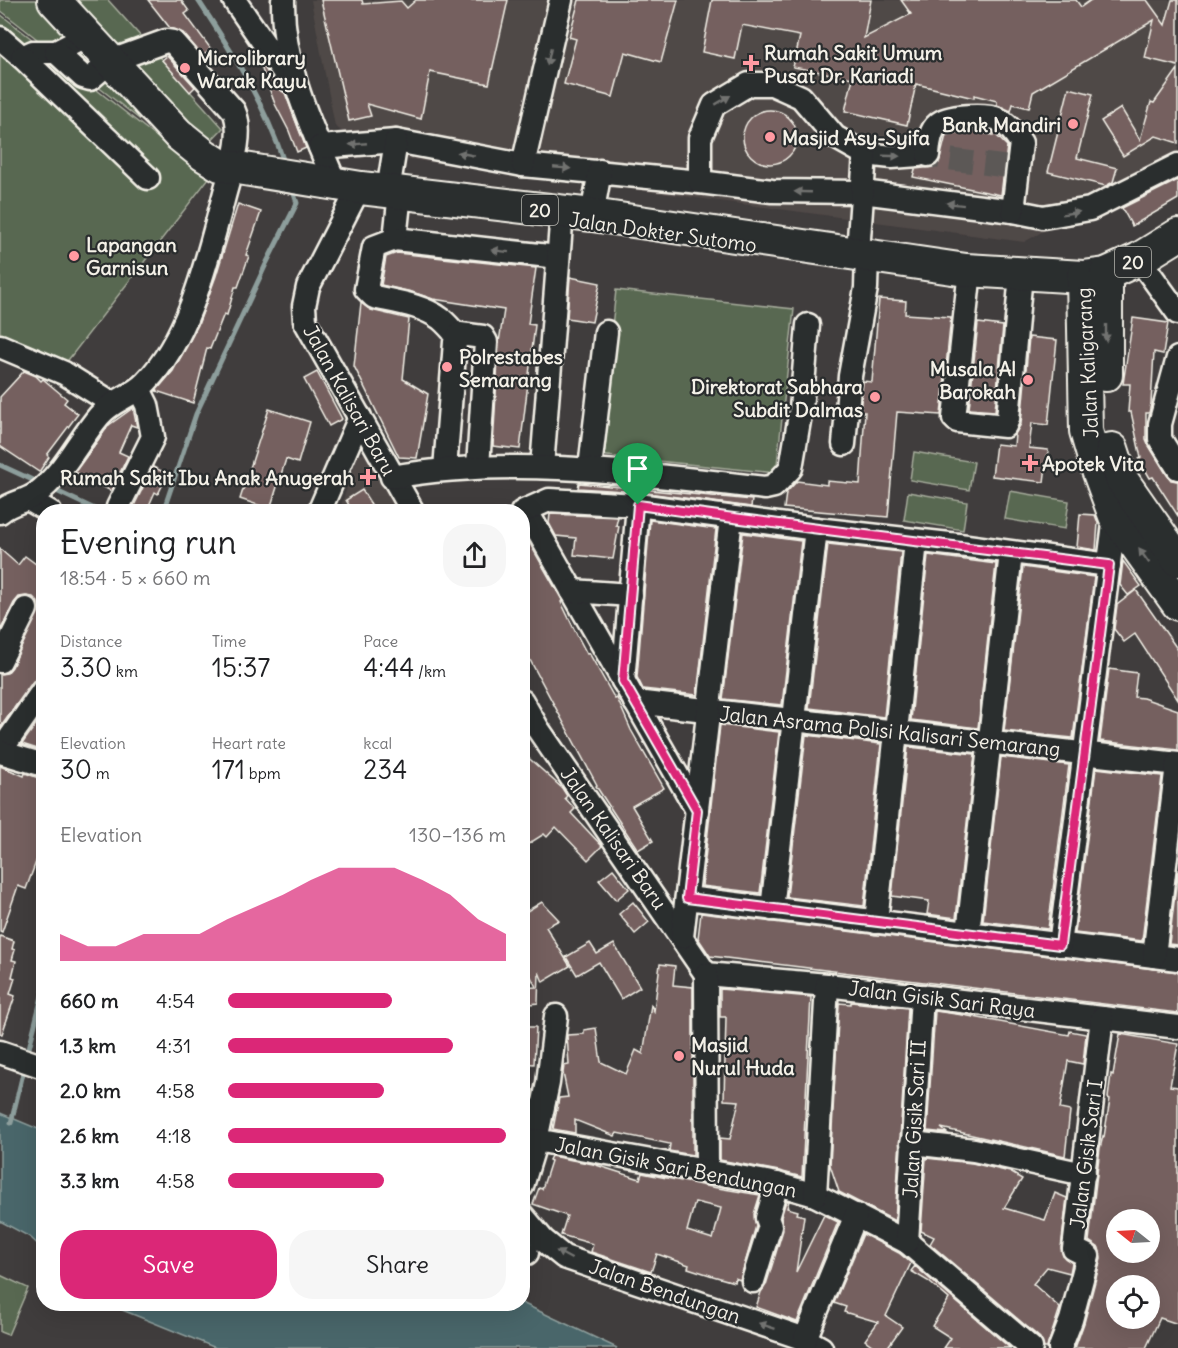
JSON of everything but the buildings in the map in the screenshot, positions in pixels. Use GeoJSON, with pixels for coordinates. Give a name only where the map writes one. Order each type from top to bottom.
{"type":"FeatureCollection","features":[{"type":"Feature","properties":{"kind":"highway"},"geometry":{"type":"LineString","coordinates":[[54,0],[87,36],[116,59],[178,134],[231,165]]}},
{"type":"Feature","properties":{"kind":"highway","name":"Jalan Dokter Sutomo"},"geometry":{"type":"LineString","coordinates":[[231,165],[364,189],[572,215],[968,270],[1021,274],[1094,276],[1139,260],[1178,235]]}},
{"type":"Feature","properties":{"kind":"highway","name":"Jalan Kaligarang"},"geometry":{"type":"LineString","coordinates":[[1094,276],[1086,431],[1115,516],[1178,604]]}},
{"type":"Feature","properties":{"kind":"highway","name":"Jalan Kaligarang"},"geometry":{"type":"LineString","coordinates":[[1094,276],[1106,418],[1113,456],[1122,480],[1178,560]]}},
{"type":"Feature","properties":{"kind":"street"},"geometry":{"type":"LineString","coordinates":[[67,0],[116,59]]}},
{"type":"Feature","properties":{"kind":"street"},"geometry":{"type":"LineString","coordinates":[[234,0],[297,92]]}},
{"type":"Feature","properties":{"kind":"street"},"geometry":{"type":"LineString","coordinates":[[283,0],[288,59],[297,92],[320,147],[364,189],[395,239]]}},
{"type":"Feature","properties":{"kind":"street"},"geometry":{"type":"LineString","coordinates":[[523,165],[561,0]]}},
{"type":"Feature","properties":{"kind":"street"},"geometry":{"type":"LineString","coordinates":[[22,57],[33,52],[56,52],[87,36]]}},
{"type":"Feature","properties":{"kind":"street"},"geometry":{"type":"LineString","coordinates":[[0,38],[148,178]]}},
{"type":"Feature","properties":{"kind":"street"},"geometry":{"type":"LineString","coordinates":[[0,512],[10,504],[41,497],[99,416],[112,403],[139,389],[160,367],[172,350],[191,305],[231,165],[237,128],[234,111],[173,42],[166,41],[116,59],[90,79],[83,77]]}},
{"type":"Feature","properties":{"kind":"street"},"geometry":{"type":"LineString","coordinates":[[56,52],[83,77],[90,92],[92,124]]}},
{"type":"Feature","properties":{"kind":"street"},"geometry":{"type":"LineString","coordinates":[[700,182],[700,138],[714,105],[749,84],[772,84],[801,97],[835,138],[865,154],[892,157],[923,155],[938,123],[952,116],[995,118],[1010,126],[1022,143],[1013,168],[1013,211]]}},
{"type":"Feature","properties":{"kind":"street"},"geometry":{"type":"LineString","coordinates":[[320,147],[396,141],[523,165],[772,190],[862,192],[1013,211],[1043,217],[1090,209],[1178,165]]}},
{"type":"Feature","properties":{"kind":"street"},"geometry":{"type":"LineString","coordinates":[[364,189],[396,141]]}},
{"type":"Feature","properties":{"kind":"street"},"geometry":{"type":"LineString","coordinates":[[844,444],[850,376],[866,288],[862,192],[865,154]]}},
{"type":"Feature","properties":{"kind":"street"},"geometry":{"type":"LineString","coordinates":[[542,467],[558,257],[572,215],[600,171]]}},
{"type":"Feature","properties":{"kind":"street","name":"Jalan Kalisari Baru"},"geometry":{"type":"LineString","coordinates":[[364,189],[308,287],[304,321],[408,504]]}},
{"type":"Feature","properties":{"kind":"street"},"geometry":{"type":"LineString","coordinates":[[458,337],[442,319],[413,305],[374,297],[368,293],[366,289],[374,247],[395,239],[558,257]]}},
{"type":"Feature","properties":{"kind":"street"},"geometry":{"type":"LineString","coordinates":[[1139,260],[1178,313]]}},
{"type":"Feature","properties":{"kind":"street"},"geometry":{"type":"LineString","coordinates":[[968,270],[954,418],[957,421],[1005,426],[1008,419],[1021,274]]}},
{"type":"Feature","properties":{"kind":"street"},"geometry":{"type":"LineString","coordinates":[[392,477],[445,469],[478,467],[590,468],[765,488],[774,486],[791,468],[795,453],[808,325]]}},
{"type":"Feature","properties":{"kind":"street"},"geometry":{"type":"LineString","coordinates":[[590,468],[606,332]]}},
{"type":"Feature","properties":{"kind":"street"},"geometry":{"type":"LineString","coordinates":[[445,469],[454,342],[460,334],[483,338],[486,342],[478,467]]}},
{"type":"Feature","properties":{"kind":"street"},"geometry":{"type":"LineString","coordinates":[[0,346],[64,373],[112,403]]}},
{"type":"Feature","properties":{"kind":"street"},"geometry":{"type":"LineString","coordinates":[[1178,358],[1160,424],[1160,439],[1178,468]]}},
{"type":"Feature","properties":{"kind":"street"},"geometry":{"type":"LineString","coordinates":[[120,504],[153,437],[147,405],[139,389]]}},
{"type":"Feature","properties":{"kind":"street"},"geometry":{"type":"LineString","coordinates":[[323,504],[362,422]]}},
{"type":"Feature","properties":{"kind":"street"},"geometry":{"type":"LineString","coordinates":[[337,504],[362,422]]}},
{"type":"Feature","properties":{"kind":"street"},"geometry":{"type":"LineString","coordinates":[[530,508],[549,500],[638,505],[816,530],[967,546],[1109,565]]}},
{"type":"Feature","properties":{"kind":"street"},"geometry":{"type":"LineString","coordinates":[[623,681],[638,505]]}},
{"type":"Feature","properties":{"kind":"street"},"geometry":{"type":"LineString","coordinates":[[1060,945],[1115,516]]}},
{"type":"Feature","properties":{"kind":"street"},"geometry":{"type":"LineString","coordinates":[[682,937],[731,518]]}},
{"type":"Feature","properties":{"kind":"street"},"geometry":{"type":"LineString","coordinates":[[530,521],[697,810]]}},
{"type":"Feature","properties":{"kind":"street"},"geometry":{"type":"LineString","coordinates":[[772,909],[816,530]]}},
{"type":"Feature","properties":{"kind":"street"},"geometry":{"type":"LineString","coordinates":[[876,922],[916,541]]}},
{"type":"Feature","properties":{"kind":"street"},"geometry":{"type":"LineString","coordinates":[[968,933],[1011,553]]}},
{"type":"Feature","properties":{"kind":"street"},"geometry":{"type":"LineString","coordinates":[[572,591],[632,595]]}},
{"type":"Feature","properties":{"kind":"street"},"geometry":{"type":"LineString","coordinates":[[0,662],[26,609]]}},
{"type":"Feature","properties":{"kind":"street"},"geometry":{"type":"LineString","coordinates":[[36,700],[0,752],[36,763]]}},
{"type":"Feature","properties":{"kind":"street","name":"Jalan Asrama Polisi Kalisari Semarang"},"geometry":{"type":"LineString","coordinates":[[635,702],[1178,764]]}},
{"type":"Feature","properties":{"kind":"street","name":"Jalan Kalisari Baru"},"geometry":{"type":"LineString","coordinates":[[530,726],[682,937],[706,975]]}},
{"type":"Feature","properties":{"kind":"street"},"geometry":{"type":"LineString","coordinates":[[1154,956],[1178,764]]}},
{"type":"Feature","properties":{"kind":"street"},"geometry":{"type":"LineString","coordinates":[[687,898],[1178,959]]}},
{"type":"Feature","properties":{"kind":"street"},"geometry":{"type":"LineString","coordinates":[[706,975],[707,1173]]}},
{"type":"Feature","properties":{"kind":"street","name":"Jalan Gisik Sari Raya"},"geometry":{"type":"LineString","coordinates":[[706,975],[826,985],[1178,1027]]}},
{"type":"Feature","properties":{"kind":"street"},"geometry":{"type":"LineString","coordinates":[[815,1195],[826,985]]}},
{"type":"Feature","properties":{"kind":"street","name":"Jalan Gisik Sari II"},"geometry":{"type":"LineString","coordinates":[[907,1242],[922,996]]}},
{"type":"Feature","properties":{"kind":"street"},"geometry":{"type":"LineString","coordinates":[[536,1140],[548,1083],[556,1016]]}},
{"type":"Feature","properties":{"kind":"street","name":"Jalan Gisik Sari I"},"geometry":{"type":"LineString","coordinates":[[1060,1348],[1071,1320],[1088,1256],[1074,1249],[1102,1018]]}},
{"type":"Feature","properties":{"kind":"street","name":"Jalan Gisik Sari Bendungan"},"geometry":{"type":"LineString","coordinates":[[530,1160],[536,1140],[777,1184],[815,1195],[907,1242],[1031,1348]]}},
{"type":"Feature","properties":{"kind":"street"},"geometry":{"type":"LineString","coordinates":[[912,1143],[974,1150],[1084,1174]]}},
{"type":"Feature","properties":{"kind":"street"},"geometry":{"type":"LineString","coordinates":[[753,1281],[770,1226],[767,1218],[777,1184]]}},
{"type":"Feature","properties":{"kind":"street"},"geometry":{"type":"LineString","coordinates":[[813,1344],[856,1215]]}},
{"type":"Feature","properties":{"kind":"street","name":"Jalan Bendungan"},"geometry":{"type":"LineString","coordinates":[[530,1225],[543,1240],[564,1257],[813,1344]]}},
{"type":"Feature","properties":{"kind":"shaded area","name":"Rumah Sakit Umum Pusat Dr. Kariadi"},"geometry":{"type":"Polygon","coordinates":[[[311,0],[1178,0],[1178,156],[1024,242],[371,154],[335,126],[311,0]]]}},
{"type":"Feature","properties":{"kind":"shaded area","name":"Rumah Sakit Ibu Anak Anugerah"},"geometry":{"type":"Polygon","coordinates":[[[372,452],[403,504],[342,504],[358,455],[372,452]]]}},
{"type":"Feature","properties":{"kind":"green space"},"geometry":{"type":"Polygon","coordinates":[[[0,0],[45,0],[194,162],[0,10],[0,0]]]}},
{"type":"Feature","properties":{"kind":"green space"},"geometry":{"type":"Polygon","coordinates":[[[63,0],[108,0],[223,128],[203,149],[63,0]]]}},
{"type":"Feature","properties":{"kind":"green space","name":"Lapangan Garnisun"},"geometry":{"type":"Polygon","coordinates":[[[0,14],[209,178],[55,377],[0,334],[0,14]]]}},
{"type":"Feature","properties":{"kind":"green space"},"geometry":{"type":"Polygon","coordinates":[[[616,290],[794,309],[776,473],[598,455],[616,290]]]}},
{"type":"Feature","properties":{"kind":"green space"},"geometry":{"type":"Polygon","coordinates":[[[914,452],[974,462],[969,490],[910,480],[914,452]]]}},
{"type":"Feature","properties":{"kind":"green space"},"geometry":{"type":"Polygon","coordinates":[[[1010,491],[1069,501],[1065,529],[1005,519],[1010,491]]]}},
{"type":"Feature","properties":{"kind":"green space"},"geometry":{"type":"Polygon","coordinates":[[[908,492],[967,502],[963,530],[904,520],[908,492]]]}},
{"type":"Feature","properties":{"kind":"green space"},"geometry":{"type":"Polygon","coordinates":[[[0,1275],[28,1288],[8,1335],[0,1332],[0,1275]]]}},
{"type":"Feature","properties":{"kind":"water"},"geometry":{"type":"Polygon","coordinates":[[[0,1113],[36,1128],[36,1243],[0,1221],[0,1113]]]}},
{"type":"Feature","properties":{"kind":"water"},"geometry":{"type":"Polygon","coordinates":[[[530,1307],[617,1348],[216,1348],[125,1311],[530,1311],[530,1307]]]}},
{"type":"Feature","properties":{"kind":"waterway"},"geometry":{"type":"LineString","coordinates":[[198,0],[258,100],[285,165]]}},
{"type":"Feature","properties":{"kind":"waterway"},"geometry":{"type":"LineString","coordinates":[[166,504],[196,414],[297,203],[292,188]]}},
{"type":"Feature","properties":{"kind":"waterway"},"geometry":{"type":"LineString","coordinates":[[0,465],[39,483]]}},
{"type":"Feature","properties":{"kind":"waterway"},"geometry":{"type":"LineString","coordinates":[[50,488],[84,504]]}},
{"type":"Feature","properties":{"kind":"waterway"},"geometry":{"type":"LineString","coordinates":[[27,1056],[36,1020]]}},
{"type":"Feature","properties":{"kind":"waterway"},"geometry":{"type":"LineString","coordinates":[[11,1123],[25,1065]]}},
{"type":"Feature","properties":{"kind":"tunnel"},"geometry":{"type":"LineString","coordinates":[[918,155],[1009,167]]}},
{"type":"Feature","properties":{"kind":"place","name":"Rumah Sakit Umum Pusat Dr. Kariadi"},"geometry":{"type":"Point","coordinates":[751,63]}},
{"type":"Feature","properties":{"kind":"place","name":"Microlibrary Warak Kayu"},"geometry":{"type":"Point","coordinates":[185,68]}},
{"type":"Feature","properties":{"kind":"place","name":"Bank Mandiri"},"geometry":{"type":"Point","coordinates":[1073,124]}},
{"type":"Feature","properties":{"kind":"place","name":"Masjid Asy-Syifa"},"geometry":{"type":"Point","coordinates":[770,137]}},
{"type":"Feature","properties":{"kind":"place","name":"Lapangan Garnisun"},"geometry":{"type":"Point","coordinates":[74,256]}},
{"type":"Feature","properties":{"kind":"place","name":"Polrestabes Semarang"},"geometry":{"type":"Point","coordinates":[447,367]}},
{"type":"Feature","properties":{"kind":"place","name":"Musala Al Barokah"},"geometry":{"type":"Point","coordinates":[1028,380]}},
{"type":"Feature","properties":{"kind":"place","name":"Direktorat Sabhara Subdit Dalmas"},"geometry":{"type":"Point","coordinates":[875,397]}},
{"type":"Feature","properties":{"kind":"place","name":"Apotek Vita"},"geometry":{"type":"Point","coordinates":[1030,463]}},
{"type":"Feature","properties":{"kind":"place","name":"Rumah Sakit Ibu Anak Anugerah"},"geometry":{"type":"Point","coordinates":[368,477]}},
{"type":"Feature","properties":{"kind":"place","name":"Masjid Nurul Huda"},"geometry":{"type":"Point","coordinates":[679,1056]}},
{"type":"Feature","properties":{"kind":"route"},"geometry":{"type":"LineString","coordinates":[[638,505],[816,530],[967,546],[1109,565],[1060,945],[687,898],[697,810],[623,681],[638,505]]}}]}
